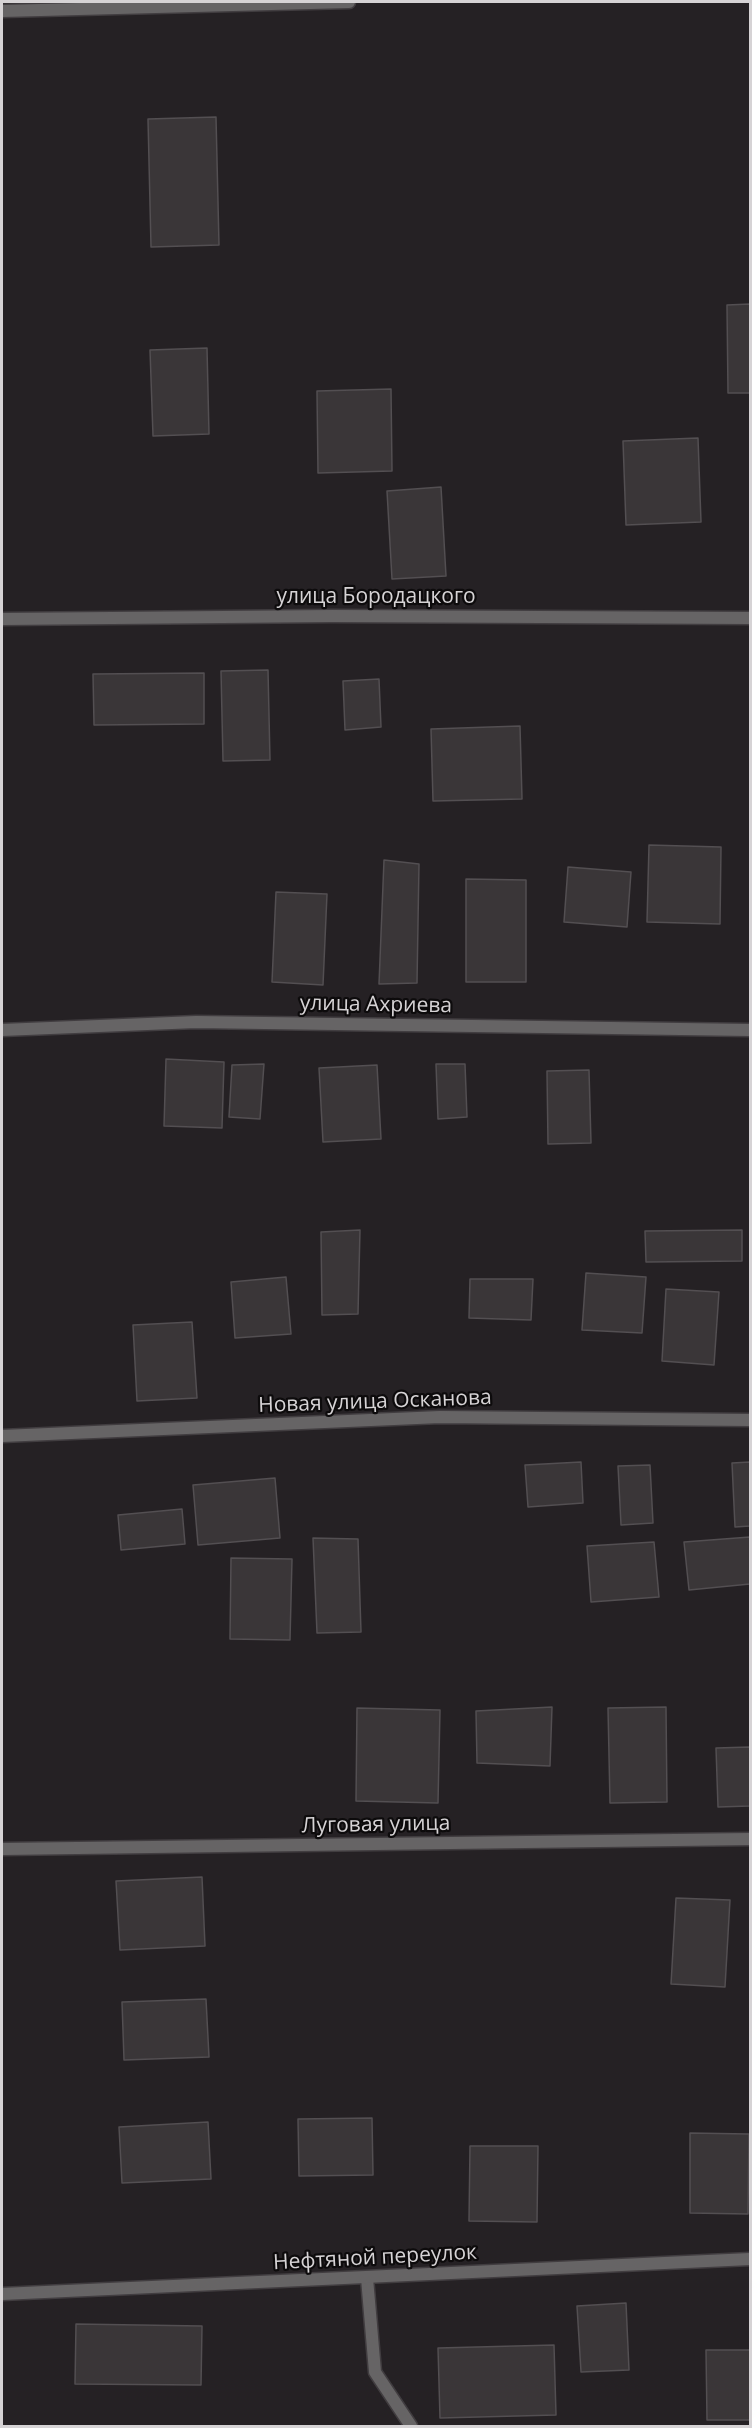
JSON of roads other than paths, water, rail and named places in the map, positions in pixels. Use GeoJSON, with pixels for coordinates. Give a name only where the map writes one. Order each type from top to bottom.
{"type":"FeatureCollection","features":[{"type":"Feature","properties":{"kind":"street"},"geometry":{"type":"LineString","coordinates":[[2,10],[349,2]]}},
{"type":"Feature","properties":{"kind":"street","name":"улица Бородацкого"},"geometry":{"type":"LineString","coordinates":[[2,619],[332,616],[750,618]]}},
{"type":"Feature","properties":{"kind":"street","name":"улица Ахриева"},"geometry":{"type":"LineString","coordinates":[[2,1030],[196,1022],[750,1030]]}},
{"type":"Feature","properties":{"kind":"street","name":"Новая улица Осканова"},"geometry":{"type":"LineString","coordinates":[[2,1436],[440,1417],[750,1420]]}},
{"type":"Feature","properties":{"kind":"street","name":"Луговая улица"},"geometry":{"type":"LineString","coordinates":[[2,1849],[750,1839]]}},
{"type":"Feature","properties":{"kind":"street","name":"Нефтяной переулок"},"geometry":{"type":"LineString","coordinates":[[2,2294],[750,2259]]}},
{"type":"Feature","properties":{"kind":"street"},"geometry":{"type":"LineString","coordinates":[[367,2278],[375,2372],[411,2427]]}}]}
